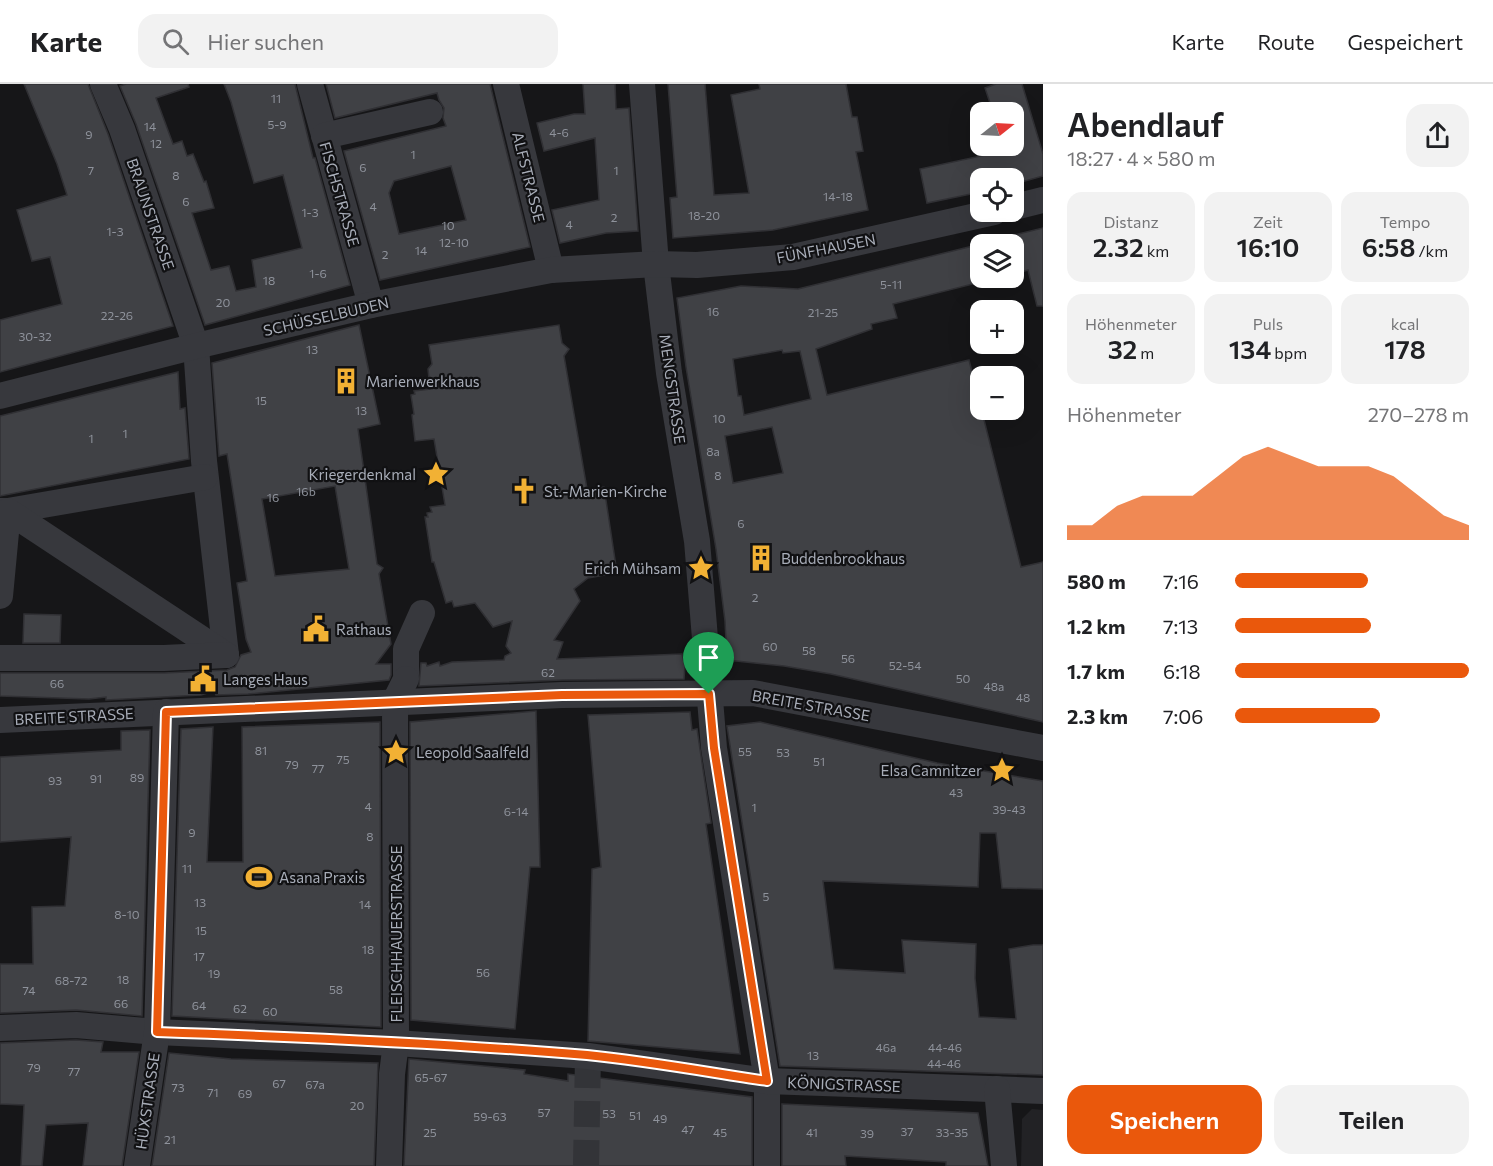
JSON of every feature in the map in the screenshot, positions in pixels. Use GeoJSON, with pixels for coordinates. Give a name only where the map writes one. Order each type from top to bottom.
{"type":"FeatureCollection","features":[{"type":"Feature","properties":{"kind":"street","name":"BRAUNSTRASSE"},"geometry":{"type":"LineString","coordinates":[[103,84],[122,129],[196,346],[205,469],[226,655]]}},
{"type":"Feature","properties":{"kind":"street","name":"FISCHSTRASSE"},"geometry":{"type":"LineString","coordinates":[[310,84],[371,305]]}},
{"type":"Feature","properties":{"kind":"street","name":"ALFSTRASSE"},"geometry":{"type":"LineString","coordinates":[[506,84],[551,270]]}},
{"type":"Feature","properties":{"kind":"street","name":"MENGSTRASSE"},"geometry":{"type":"LineString","coordinates":[[642,84],[656,264],[669,373],[697,541],[714,748],[767,1081],[767,1166]]}},
{"type":"Feature","properties":{"kind":"street"},"geometry":{"type":"LineString","coordinates":[[324,136],[430,112]]}},
{"type":"Feature","properties":{"kind":"street"},"geometry":{"type":"LineString","coordinates":[[1024,205],[1043,200]]}},
{"type":"Feature","properties":{"kind":"street","name":"FÜNFHAUSEN"},"geometry":{"type":"LineString","coordinates":[[656,264],[697,265],[793,257],[970,217]]}},
{"type":"Feature","properties":{"kind":"street","name":"SCHÜSSELBUDEN"},"geometry":{"type":"LineString","coordinates":[[0,396],[196,346],[371,305],[551,270],[656,264]]}},
{"type":"Feature","properties":{"kind":"street"},"geometry":{"type":"LineString","coordinates":[[4,511],[205,469]]}},
{"type":"Feature","properties":{"kind":"street"},"geometry":{"type":"LineString","coordinates":[[0,596],[4,511]]}},
{"type":"Feature","properties":{"kind":"street"},"geometry":{"type":"LineString","coordinates":[[4,511],[226,655]]}},
{"type":"Feature","properties":{"kind":"street","name":"FLEISCHHAUERSTRASSE"},"geometry":{"type":"LineString","coordinates":[[389,1166],[392,1074],[396,1042],[402,684],[406,649],[422,613]]}},
{"type":"Feature","properties":{"kind":"street"},"geometry":{"type":"LineString","coordinates":[[0,658],[226,655]]}},
{"type":"Feature","properties":{"kind":"street","name":"BREITE STRASSE"},"geometry":{"type":"LineString","coordinates":[[0,720],[166,712],[402,684],[562,695],[753,693],[1043,748]]}},
{"type":"Feature","properties":{"kind":"street","name":"HÜXSTRASSE"},"geometry":{"type":"LineString","coordinates":[[137,1166],[157,1032],[166,712]]}},
{"type":"Feature","properties":{"kind":"street","name":"KÖNIGSTRASSE"},"geometry":{"type":"LineString","coordinates":[[0,1028],[76,1025],[157,1032],[396,1042],[588,1056],[767,1081],[1043,1091]]}},
{"type":"Feature","properties":{"kind":"street"},"geometry":{"type":"LineString","coordinates":[[997,1089],[1004,1166]]}},
{"type":"Feature","properties":{"kind":"shaded area"},"geometry":{"type":"Polygon","coordinates":[[[1032,1109],[1043,1110],[1043,1166],[1021,1166],[1022,1119],[1032,1109]]]}},
{"type":"Feature","properties":{"kind":"building"},"geometry":{"type":"Polygon","coordinates":[[[24,84],[88,84],[108,134],[173,326],[0,372],[0,320],[62,304],[50,257],[32,261],[17,210],[67,195],[57,164],[24,84]]]}},
{"type":"Feature","properties":{"kind":"building"},"geometry":{"type":"Polygon","coordinates":[[[126,84],[188,84],[189,87],[156,98],[173,144],[182,141],[187,156],[193,154],[204,182],[206,181],[214,208],[192,213],[211,270],[229,266],[236,291],[256,287],[252,260],[302,248],[283,175],[254,183],[224,84],[295,84],[313,158],[315,158],[350,285],[205,325],[136,124],[120,86],[126,84]]]}},
{"type":"Feature","properties":{"kind":"building"},"geometry":{"type":"Polygon","coordinates":[[[326,84],[490,84],[530,247],[380,280],[344,151],[446,126],[443,118],[444,108],[437,93],[335,118],[326,84]],[[451,166],[394,181],[389,193],[399,234],[466,220],[451,166]]]}},
{"type":"Feature","properties":{"kind":"building"},"geometry":{"type":"Polygon","coordinates":[[[583,84],[615,84],[616,109],[629,108],[638,231],[606,233],[560,243],[552,210],[599,200],[595,138],[544,151],[537,123],[574,114],[585,114],[583,84]]]}},
{"type":"Feature","properties":{"kind":"building"},"geometry":{"type":"Polygon","coordinates":[[[668,84],[705,84],[714,195],[749,193],[731,95],[760,89],[759,84],[846,84],[852,117],[857,117],[863,151],[856,152],[868,210],[773,230],[673,238],[670,198],[677,197],[668,84]]]}},
{"type":"Feature","properties":{"kind":"building"},"geometry":{"type":"Polygon","coordinates":[[[996,84],[1022,84],[1043,154],[1043,176],[1024,181],[1024,168],[970,168],[970,194],[927,203],[920,169],[981,156],[1024,156],[1024,102],[990,102],[985,88],[996,84]]]}},
{"type":"Feature","properties":{"kind":"building"},"geometry":{"type":"Polygon","coordinates":[[[1043,228],[1043,306],[1037,306],[1028,270],[1024,271],[1024,234],[1018,234],[1043,228]]]}},
{"type":"Feature","properties":{"kind":"building"},"geometry":{"type":"Polygon","coordinates":[[[970,247],[970,285],[893,304],[897,318],[871,324],[872,329],[816,349],[827,395],[969,360],[970,420],[984,420],[1021,567],[1043,562],[1043,722],[831,674],[727,660],[725,621],[716,549],[677,298],[741,286],[798,289],[970,247]],[[782,350],[733,359],[738,396],[741,396],[744,415],[811,399],[800,351],[783,353],[782,350]],[[772,427],[725,436],[733,483],[783,473],[772,427]]]}},
{"type":"Feature","properties":{"kind":"building"},"geometry":{"type":"Polygon","coordinates":[[[359,325],[380,424],[358,429],[377,564],[383,568],[379,574],[391,644],[376,664],[391,664],[389,680],[248,694],[216,695],[214,691],[201,695],[106,700],[106,697],[89,699],[0,696],[0,673],[164,673],[227,670],[235,667],[241,655],[251,652],[246,639],[237,583],[247,581],[227,454],[219,456],[212,363],[359,325]],[[335,486],[262,499],[275,576],[349,569],[335,486]]]}},
{"type":"Feature","properties":{"kind":"building","name":"St.-Marien-Kirche"},"geometry":{"type":"Polygon","coordinates":[[[559,325],[562,343],[569,349],[564,356],[587,489],[604,487],[617,573],[588,578],[574,589],[580,601],[554,640],[563,642],[557,659],[682,654],[685,666],[684,679],[562,680],[419,686],[421,663],[426,663],[427,666],[439,662],[440,666],[452,662],[504,660],[505,656],[511,653],[506,646],[512,621],[493,627],[475,603],[454,607],[452,601],[446,603],[434,562],[432,562],[425,517],[428,517],[427,513],[432,512],[430,507],[445,505],[434,439],[415,441],[411,395],[415,394],[414,391],[430,389],[428,369],[432,364],[429,345],[559,325]]]}},
{"type":"Feature","properties":{"kind":"building"},"geometry":{"type":"Polygon","coordinates":[[[178,372],[180,409],[185,408],[189,459],[0,496],[0,416],[178,372]]]}},
{"type":"Feature","properties":{"kind":"building"},"geometry":{"type":"Polygon","coordinates":[[[24,614],[61,615],[60,643],[23,643],[24,614]]]}},
{"type":"Feature","properties":{"kind":"building"},"geometry":{"type":"Polygon","coordinates":[[[536,711],[540,867],[530,867],[515,1029],[411,1020],[410,722],[536,711]]]}},
{"type":"Feature","properties":{"kind":"building"},"geometry":{"type":"Polygon","coordinates":[[[690,712],[692,730],[697,729],[711,823],[706,824],[740,1054],[588,1041],[592,869],[601,867],[588,715],[690,712]]]}},
{"type":"Feature","properties":{"kind":"building"},"geometry":{"type":"Polygon","coordinates":[[[380,722],[381,1027],[172,1016],[181,729],[213,727],[207,862],[243,862],[242,727],[380,722]]]}},
{"type":"Feature","properties":{"kind":"building"},"geometry":{"type":"Polygon","coordinates":[[[760,722],[937,763],[1043,781],[1043,889],[1002,888],[996,833],[980,833],[978,887],[823,881],[834,969],[905,973],[902,940],[976,944],[975,978],[979,1017],[1016,1019],[1009,949],[1043,945],[1043,1075],[780,1066],[727,726],[760,722]]]}},
{"type":"Feature","properties":{"kind":"building"},"geometry":{"type":"Polygon","coordinates":[[[150,730],[142,1016],[76,1010],[0,1013],[0,964],[33,964],[32,907],[65,906],[71,837],[0,842],[0,757],[121,750],[121,731],[150,730]]]}},
{"type":"Feature","properties":{"kind":"building"},"geometry":{"type":"Polygon","coordinates":[[[76,1040],[103,1042],[101,1052],[139,1052],[122,1166],[83,1166],[88,1123],[46,1125],[42,1166],[21,1166],[24,1105],[0,1104],[0,1043],[76,1040]]]}},
{"type":"Feature","properties":{"kind":"building"},"geometry":{"type":"Polygon","coordinates":[[[169,1053],[231,1059],[378,1063],[374,1166],[152,1166],[169,1053]]]}},
{"type":"Feature","properties":{"kind":"building"},"geometry":{"type":"Polygon","coordinates":[[[409,1059],[525,1070],[524,1074],[568,1081],[568,1074],[752,1097],[752,1166],[404,1166],[409,1059]]]}},
{"type":"Feature","properties":{"kind":"building"},"geometry":{"type":"Polygon","coordinates":[[[782,1104],[978,1113],[988,1166],[946,1166],[946,1162],[845,1156],[846,1166],[782,1166],[782,1104]]]}},
{"type":"Feature","properties":{"kind":"tunnel"},"geometry":{"type":"LineString","coordinates":[[586,1166],[588,1056]]}},
{"type":"Feature","properties":{"kind":"place","name":"Marienwerkhaus"},"geometry":{"type":"Point","coordinates":[346,381]}},
{"type":"Feature","properties":{"kind":"place","name":"Kriegerdenkmal"},"geometry":{"type":"Point","coordinates":[436,474]}},
{"type":"Feature","properties":{"kind":"place","name":"St.-Marien-Kirche"},"geometry":{"type":"Point","coordinates":[524,491]}},
{"type":"Feature","properties":{"kind":"place","name":"Buddenbrookhaus"},"geometry":{"type":"Point","coordinates":[761,558]}},
{"type":"Feature","properties":{"kind":"place","name":"Erich Mühsam"},"geometry":{"type":"Point","coordinates":[701,568]}},
{"type":"Feature","properties":{"kind":"place","name":"Rathaus"},"geometry":{"type":"Point","coordinates":[316,629]}},
{"type":"Feature","properties":{"kind":"place","name":"Langes Haus"},"geometry":{"type":"Point","coordinates":[203,679]}},
{"type":"Feature","properties":{"kind":"place","name":"Leopold Saalfeld"},"geometry":{"type":"Point","coordinates":[396,752]}},
{"type":"Feature","properties":{"kind":"place","name":"Elsa Camnitzer"},"geometry":{"type":"Point","coordinates":[1002,770]}},
{"type":"Feature","properties":{"kind":"place","name":"Asana Praxis"},"geometry":{"type":"Point","coordinates":[259,877]}},
{"type":"Feature","properties":{"kind":"route"},"geometry":{"type":"LineString","coordinates":[[709,694],[714,748],[767,1081],[666,1066],[537,1051],[396,1042],[157,1032],[166,712],[562,695],[709,694]]}}]}
